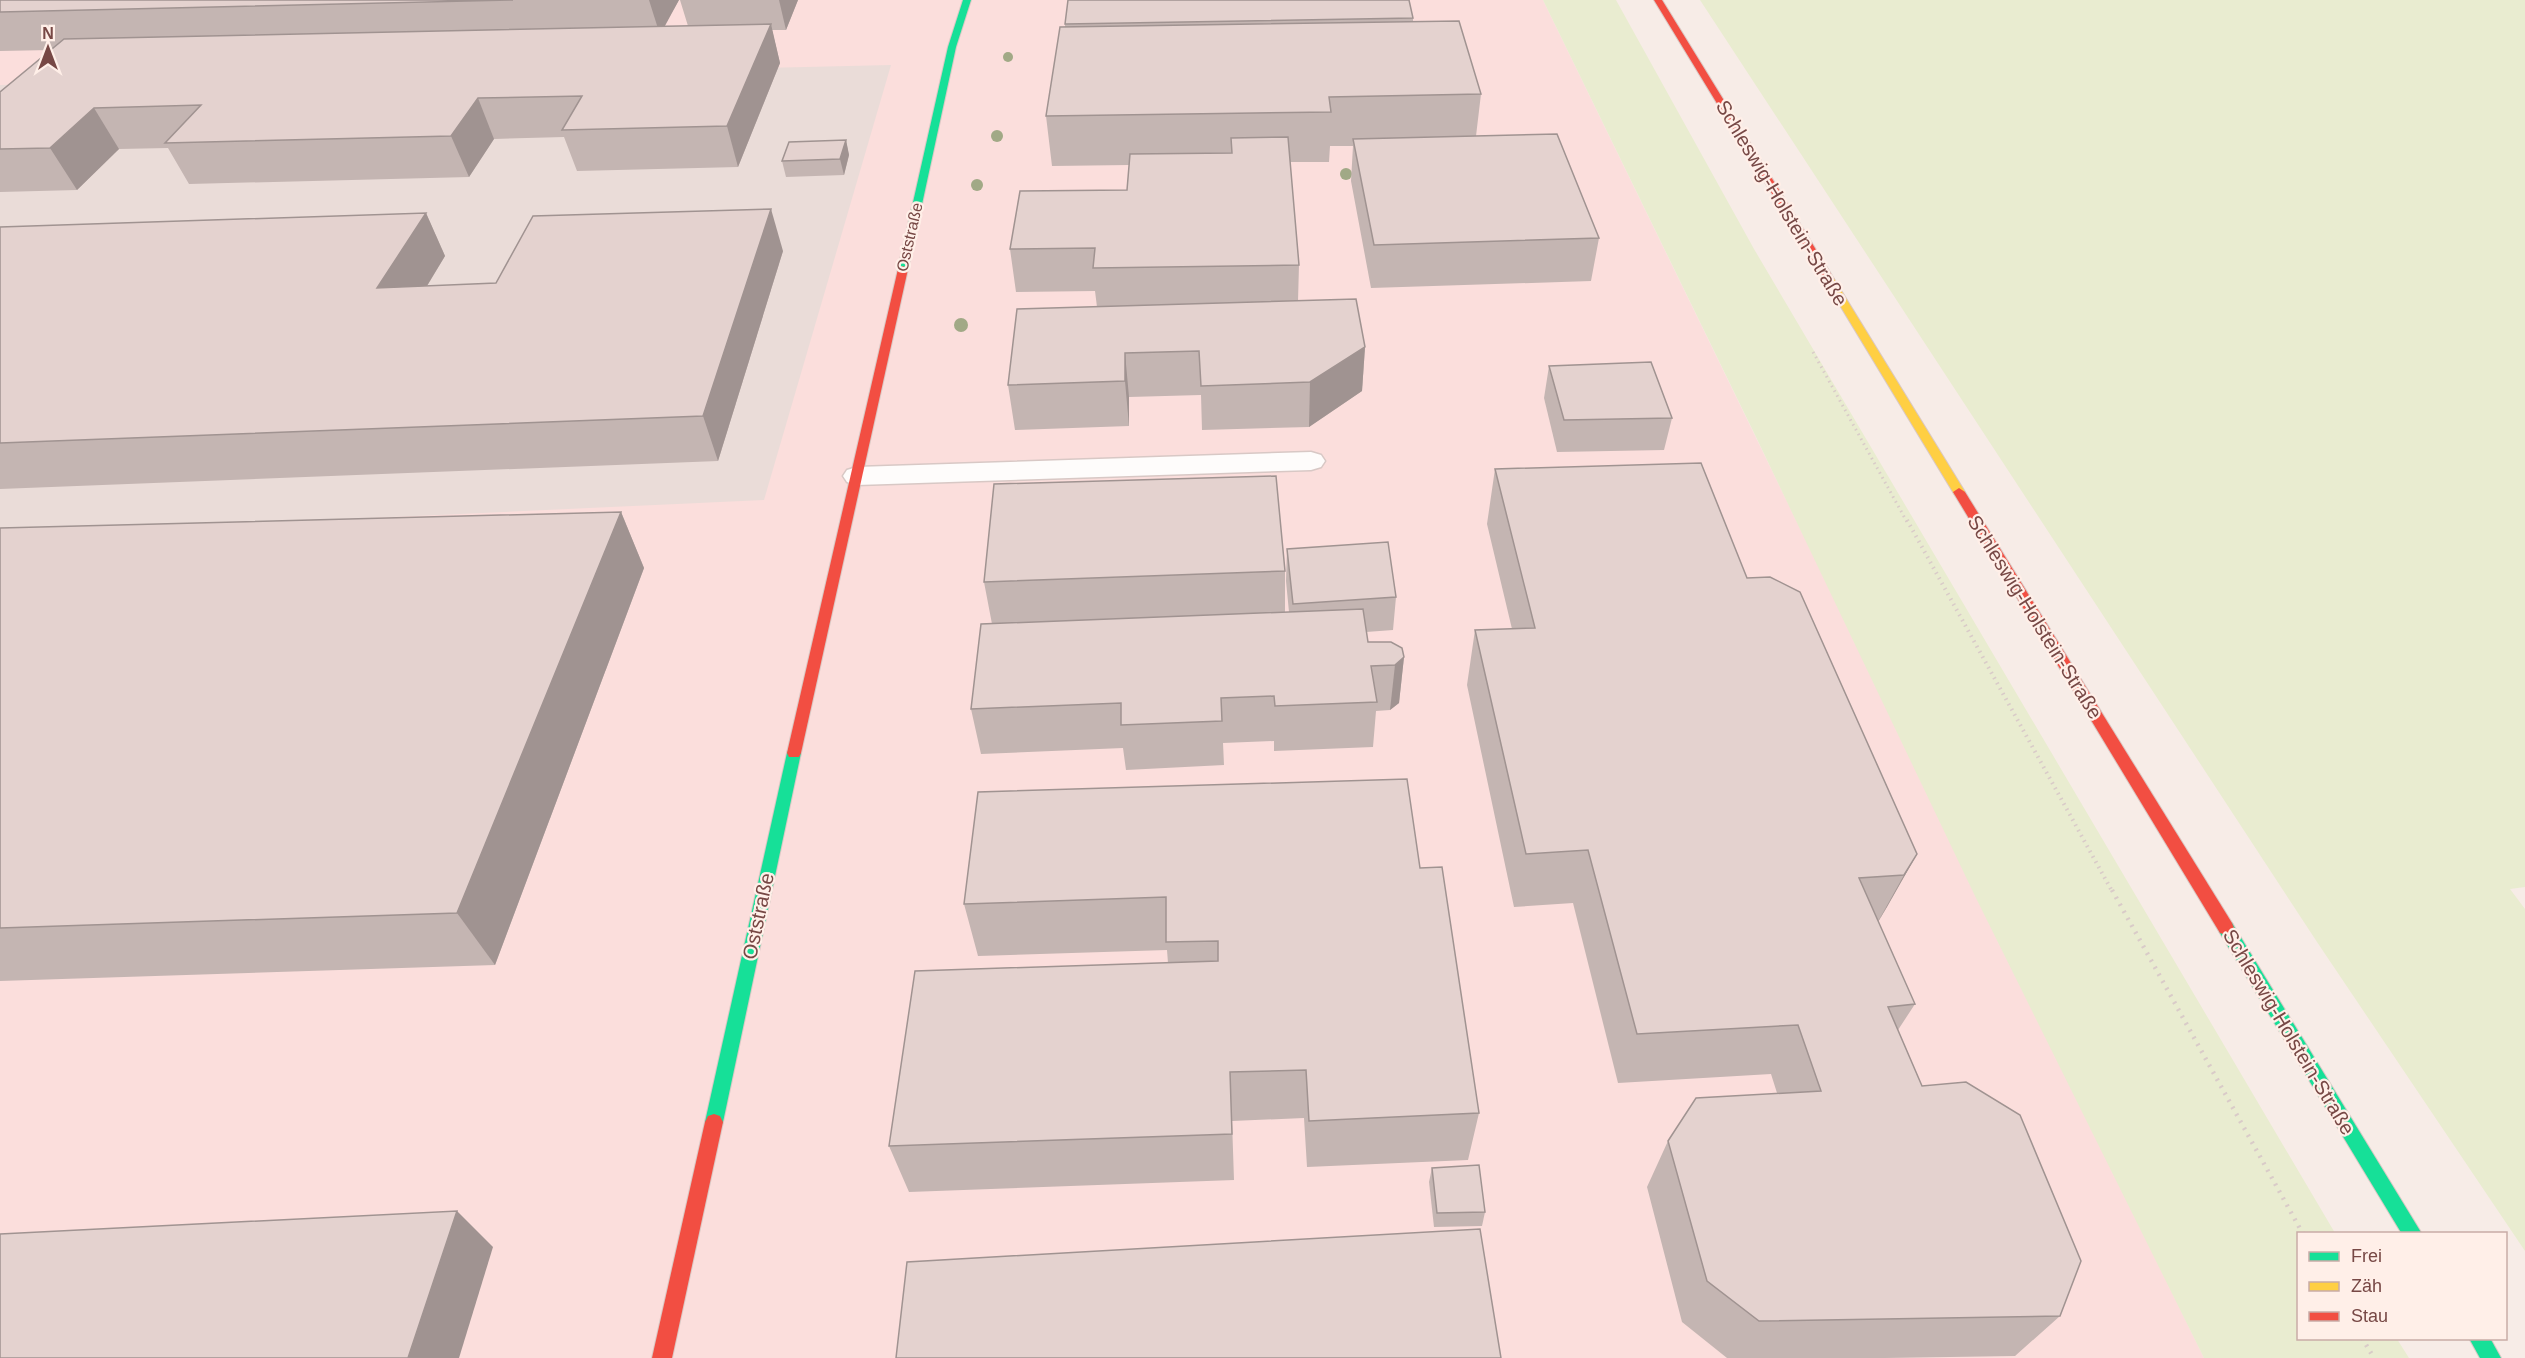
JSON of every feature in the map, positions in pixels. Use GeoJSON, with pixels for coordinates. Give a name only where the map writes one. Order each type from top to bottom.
{"type":"FeatureCollection","features":[{"type":"Feature","properties":{"kind":"street","name":"Oststraße"},"geometry":{"type":"LineString","coordinates":[[663,1358],[829,588],[857,476],[950,56],[967,0]]}},
{"type":"Feature","properties":{"kind":"street","name":"Schleswig-Holstein-Straße"},"geometry":{"type":"LineString","coordinates":[[1658,0],[2412,1232]]}},
{"type":"Feature","properties":{"kind":"street"},"geometry":{"type":"LineString","coordinates":[[857,476],[1311,461]]}},
{"type":"Feature","properties":{"kind":"street"},"geometry":{"type":"LineString","coordinates":[[2479,1340],[2491,1358]]}},
{"type":"Feature","properties":{"kind":"path"},"geometry":{"type":"LineString","coordinates":[[1809,344],[2302,1232]]}},
{"type":"Feature","properties":{"kind":"path"},"geometry":{"type":"LineString","coordinates":[[2363,1340],[2373,1358]]}},
{"type":"Feature","properties":{"kind":"shaded area"},"geometry":{"type":"Polygon","coordinates":[[[0,0],[1543,0],[2204,1358],[0,1358],[0,0]]]}},
{"type":"Feature","properties":{"kind":"shaded area"},"geometry":{"type":"Polygon","coordinates":[[[891,65],[764,500],[0,535],[0,85],[891,65]]]}},
{"type":"Feature","properties":{"kind":"green space"},"geometry":{"type":"Polygon","coordinates":[[[1543,0],[1616,0],[1754,249],[2334,1232],[2297,1232],[2297,1340],[2398,1340],[2409,1358],[2204,1358],[1975,896],[1756,437],[1543,0]]]}},
{"type":"Feature","properties":{"kind":"green space"},"geometry":{"type":"Polygon","coordinates":[[[1700,0],[2525,0],[2525,887],[2510,889],[2525,909],[2525,1251],[2317,942],[1700,0]]]}},
{"type":"Feature","properties":{"kind":"building"},"geometry":{"type":"Polygon","coordinates":[[[0,0],[513,0],[0,12],[0,0]]]}},
{"type":"Feature","properties":{"kind":"building"},"geometry":{"type":"Polygon","coordinates":[[[1068,0],[1409,0],[1413,18],[1065,24],[1068,0]]]}},
{"type":"Feature","properties":{"kind":"building"},"geometry":{"type":"Polygon","coordinates":[[[1459,21],[1481,94],[1329,97],[1331,112],[1046,116],[1060,27],[1459,21]]]}},
{"type":"Feature","properties":{"kind":"building"},"geometry":{"type":"Polygon","coordinates":[[[771,24],[727,126],[562,130],[582,96],[478,98],[451,136],[165,143],[201,105],[94,108],[50,148],[0,149],[0,92],[64,39],[771,24]]]}},
{"type":"Feature","properties":{"kind":"building"},"geometry":{"type":"Polygon","coordinates":[[[1557,134],[1599,238],[1374,245],[1353,139],[1557,134]]]}},
{"type":"Feature","properties":{"kind":"building"},"geometry":{"type":"Polygon","coordinates":[[[1288,137],[1299,265],[1093,268],[1095,248],[1010,249],[1020,191],[1127,190],[1130,154],[1232,153],[1231,138],[1288,137]]]}},
{"type":"Feature","properties":{"kind":"building"},"geometry":{"type":"Polygon","coordinates":[[[846,140],[840,159],[782,161],[789,142],[846,140]]]}},
{"type":"Feature","properties":{"kind":"building"},"geometry":{"type":"Polygon","coordinates":[[[771,209],[703,416],[0,443],[0,227],[426,213],[377,288],[496,283],[533,216],[771,209]]]}},
{"type":"Feature","properties":{"kind":"building"},"geometry":{"type":"Polygon","coordinates":[[[1356,299],[1365,347],[1310,382],[1201,386],[1199,351],[1125,353],[1125,381],[1008,385],[1017,309],[1356,299]]]}},
{"type":"Feature","properties":{"kind":"building"},"geometry":{"type":"Polygon","coordinates":[[[1651,362],[1672,418],[1564,420],[1549,366],[1651,362]]]}},
{"type":"Feature","properties":{"kind":"building"},"geometry":{"type":"Polygon","coordinates":[[[1701,463],[1747,578],[1770,577],[1800,592],[1917,854],[1904,875],[1859,878],[1915,1004],[1888,1007],[1922,1086],[1966,1082],[2020,1115],[2081,1261],[2060,1316],[1759,1321],[1707,1281],[1668,1141],[1696,1098],[1821,1091],[1798,1025],[1637,1034],[1588,850],[1526,854],[1475,630],[1535,628],[1495,469],[1701,463]]]}},
{"type":"Feature","properties":{"kind":"building"},"geometry":{"type":"Polygon","coordinates":[[[1276,476],[1285,571],[984,582],[994,484],[1276,476]]]}},
{"type":"Feature","properties":{"kind":"building"},"geometry":{"type":"Polygon","coordinates":[[[621,512],[457,913],[0,928],[0,528],[621,512]]]}},
{"type":"Feature","properties":{"kind":"building"},"geometry":{"type":"Polygon","coordinates":[[[1388,542],[1396,597],[1293,604],[1287,549],[1388,542]]]}},
{"type":"Feature","properties":{"kind":"building"},"geometry":{"type":"Polygon","coordinates":[[[1363,609],[1368,642],[1391,642],[1402,648],[1404,657],[1395,665],[1371,666],[1377,702],[1275,706],[1274,696],[1221,698],[1222,721],[1121,725],[1121,703],[971,709],[981,624],[1363,609]]]}},
{"type":"Feature","properties":{"kind":"building"},"geometry":{"type":"Polygon","coordinates":[[[1407,779],[1420,868],[1442,867],[1479,1113],[1309,1121],[1306,1070],[1230,1072],[1232,1134],[889,1146],[915,971],[1218,961],[1218,941],[1166,942],[1166,897],[964,904],[978,792],[1407,779]]]}},
{"type":"Feature","properties":{"kind":"building"},"geometry":{"type":"Polygon","coordinates":[[[1479,1165],[1485,1212],[1437,1213],[1432,1168],[1479,1165]]]}},
{"type":"Feature","properties":{"kind":"building"},"geometry":{"type":"Polygon","coordinates":[[[457,1211],[408,1358],[0,1358],[0,1234],[457,1211]]]}},
{"type":"Feature","properties":{"kind":"building"},"geometry":{"type":"Polygon","coordinates":[[[1480,1229],[1501,1358],[896,1358],[907,1262],[1480,1229]]]}},
{"type":"Feature","properties":{"kind":"traffic: fast"},"geometry":{"type":"LineString","coordinates":[[903,269],[952,47],[967,0]]}},
{"type":"Feature","properties":{"kind":"traffic: fast"},"geometry":{"type":"LineString","coordinates":[[714,1122],[794,753]]}},
{"type":"Feature","properties":{"kind":"traffic: fast"},"geometry":{"type":"LineString","coordinates":[[2226,928],[2412,1232]]}},
{"type":"Feature","properties":{"kind":"traffic: fast"},"geometry":{"type":"LineString","coordinates":[[2479,1340],[2491,1358]]}},
{"type":"Feature","properties":{"kind":"traffic: slow"},"geometry":{"type":"LineString","coordinates":[[1829,279],[1959,492]]}},
{"type":"Feature","properties":{"kind":"traffic: jam"},"geometry":{"type":"LineString","coordinates":[[1658,0],[1829,279]]}},
{"type":"Feature","properties":{"kind":"traffic: jam"},"geometry":{"type":"LineString","coordinates":[[794,753],[903,269]]}},
{"type":"Feature","properties":{"kind":"traffic: jam"},"geometry":{"type":"LineString","coordinates":[[1959,492],[2226,928]]}},
{"type":"Feature","properties":{"kind":"traffic: jam"},"geometry":{"type":"LineString","coordinates":[[662,1358],[714,1122]]}}]}
